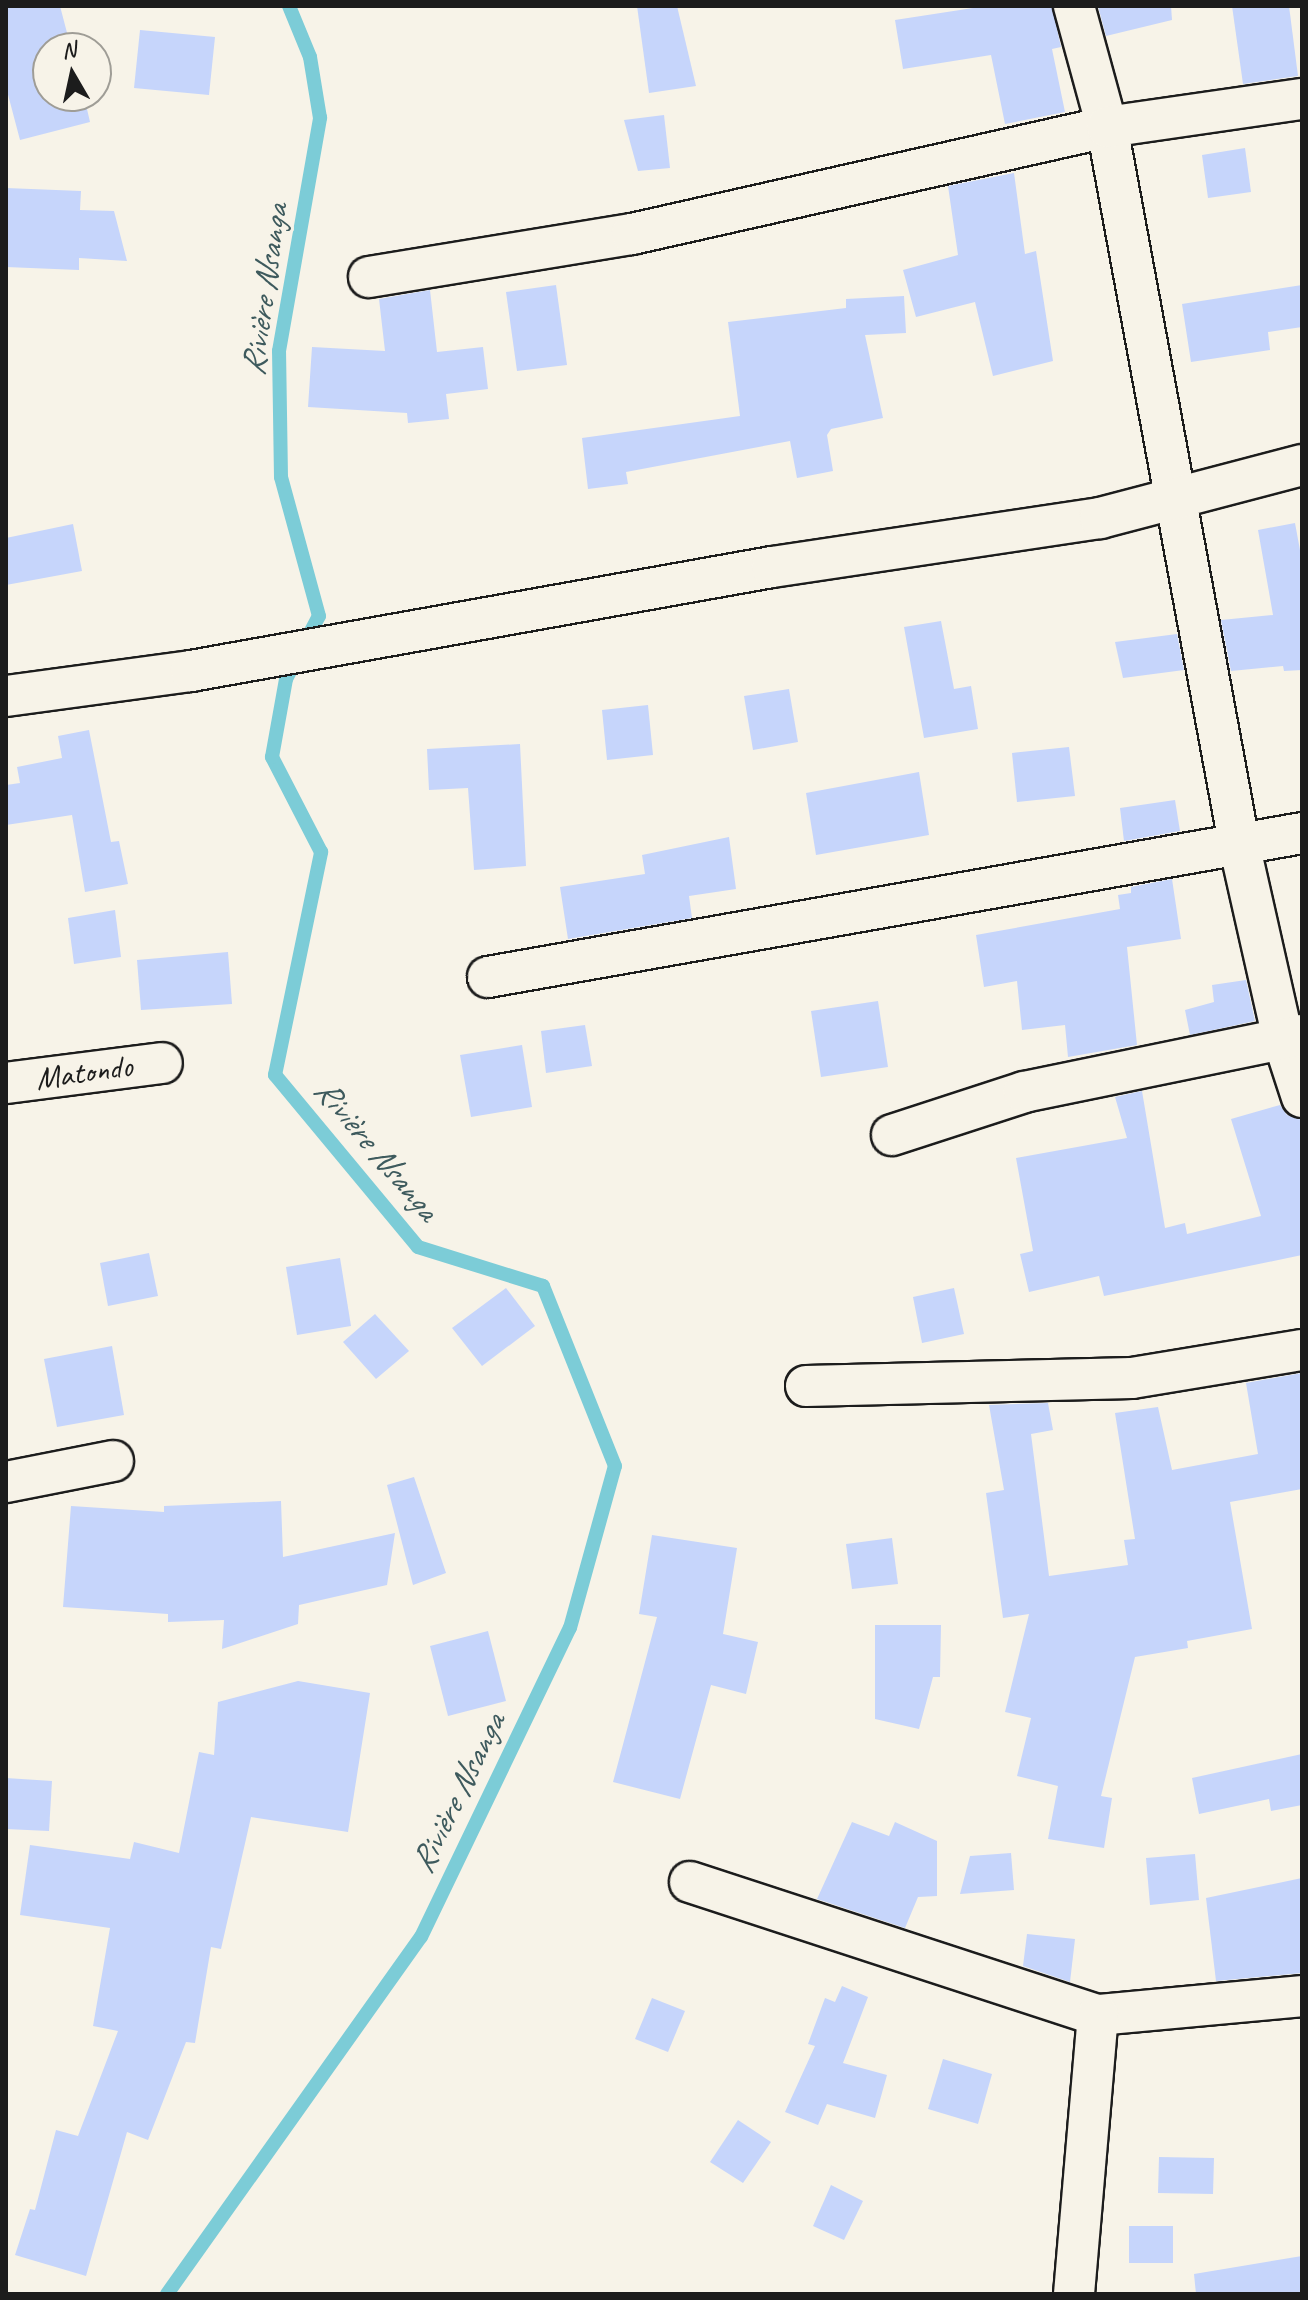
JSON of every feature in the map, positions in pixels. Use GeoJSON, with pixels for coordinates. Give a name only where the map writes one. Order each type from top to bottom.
{"type":"FeatureCollection","features":[{"type":"Feature","properties":{"kind":"street"},"geometry":{"type":"LineString","coordinates":[[1074,6],[1107,127],[1240,848],[1293,1037],[1302,1097]]}},
{"type":"Feature","properties":{"kind":"street"},"geometry":{"type":"LineString","coordinates":[[369,277],[632,234],[1107,127],[1302,99]]}},
{"type":"Feature","properties":{"kind":"street"},"geometry":{"type":"LineString","coordinates":[[6,696],[191,671],[406,629],[1100,518],[1302,465]]}},
{"type":"Feature","properties":{"kind":"street"},"geometry":{"type":"LineString","coordinates":[[488,977],[1240,848],[1302,833]]}},
{"type":"Feature","properties":{"kind":"street"},"geometry":{"type":"LineString","coordinates":[[892,1135],[1024,1092],[1293,1037]]}},
{"type":"Feature","properties":{"kind":"street","name":"Matondo"},"geometry":{"type":"LineString","coordinates":[[6,1083],[162,1063]]}},
{"type":"Feature","properties":{"kind":"street"},"geometry":{"type":"LineString","coordinates":[[806,1386],[1132,1378],[1302,1350]]}},
{"type":"Feature","properties":{"kind":"street"},"geometry":{"type":"LineString","coordinates":[[6,1482],[113,1461]]}},
{"type":"Feature","properties":{"kind":"street"},"geometry":{"type":"LineString","coordinates":[[690,1882],[1098,2015],[1302,1996]]}},
{"type":"Feature","properties":{"kind":"street"},"geometry":{"type":"LineString","coordinates":[[1074,2294],[1098,2015]]}},
{"type":"Feature","properties":{"kind":"building"},"geometry":{"type":"Polygon","coordinates":[[[6,6],[60,6],[67,32],[32,32],[32,112],[88,112],[90,122],[20,140],[6,87],[6,6]]]}},
{"type":"Feature","properties":{"kind":"building"},"geometry":{"type":"Polygon","coordinates":[[[637,6],[677,6],[696,86],[649,93],[637,6]]]}},
{"type":"Feature","properties":{"kind":"building"},"geometry":{"type":"Polygon","coordinates":[[[986,6],[1052,6],[1061,47],[1052,49],[1065,112],[1005,124],[991,55],[903,69],[895,20],[986,6]]]}},
{"type":"Feature","properties":{"kind":"building"},"geometry":{"type":"Polygon","coordinates":[[[1098,6],[1171,6],[1172,20],[1106,36],[1098,6]]]}},
{"type":"Feature","properties":{"kind":"building"},"geometry":{"type":"Polygon","coordinates":[[[1232,6],[1289,6],[1298,76],[1243,84],[1232,6]]]}},
{"type":"Feature","properties":{"kind":"building"},"geometry":{"type":"Polygon","coordinates":[[[140,30],[215,37],[209,95],[134,88],[140,30]]]}},
{"type":"Feature","properties":{"kind":"building"},"geometry":{"type":"Polygon","coordinates":[[[664,115],[670,168],[638,171],[624,120],[664,115]]]}},
{"type":"Feature","properties":{"kind":"building"},"geometry":{"type":"Polygon","coordinates":[[[1245,148],[1251,192],[1208,198],[1202,155],[1245,148]]]}},
{"type":"Feature","properties":{"kind":"building"},"geometry":{"type":"Polygon","coordinates":[[[1014,173],[1025,254],[1036,251],[1053,361],[993,376],[975,302],[916,317],[903,270],[958,255],[948,186],[1014,173]]]}},
{"type":"Feature","properties":{"kind":"building"},"geometry":{"type":"Polygon","coordinates":[[[6,188],[81,191],[80,210],[114,211],[127,261],[79,258],[79,270],[6,267],[6,188]]]}},
{"type":"Feature","properties":{"kind":"building"},"geometry":{"type":"Polygon","coordinates":[[[556,285],[567,365],[517,371],[506,292],[556,285]]]}},
{"type":"Feature","properties":{"kind":"building"},"geometry":{"type":"Polygon","coordinates":[[[1302,285],[1302,327],[1268,332],[1270,350],[1191,362],[1182,304],[1302,285]]]}},
{"type":"Feature","properties":{"kind":"building"},"geometry":{"type":"Polygon","coordinates":[[[430,290],[437,352],[483,347],[488,389],[446,394],[449,419],[408,423],[407,413],[308,407],[312,347],[385,351],[379,299],[430,290]]]}},
{"type":"Feature","properties":{"kind":"building"},"geometry":{"type":"Polygon","coordinates":[[[904,296],[906,333],[865,335],[883,418],[831,429],[827,435],[833,471],[797,478],[790,441],[626,472],[628,484],[588,489],[582,438],[740,416],[728,322],[846,308],[846,299],[904,296]]]}},
{"type":"Feature","properties":{"kind":"building"},"geometry":{"type":"Polygon","coordinates":[[[1295,523],[1302,561],[1302,670],[1284,671],[1283,666],[1231,671],[1221,620],[1273,615],[1258,530],[1295,523]]]}},
{"type":"Feature","properties":{"kind":"building"},"geometry":{"type":"Polygon","coordinates":[[[73,524],[82,571],[6,585],[6,538],[73,524]]]}},
{"type":"Feature","properties":{"kind":"building"},"geometry":{"type":"Polygon","coordinates":[[[941,621],[954,689],[971,686],[978,729],[924,738],[904,627],[941,621]]]}},
{"type":"Feature","properties":{"kind":"building"},"geometry":{"type":"Polygon","coordinates":[[[1177,634],[1184,670],[1123,678],[1115,642],[1177,634]]]}},
{"type":"Feature","properties":{"kind":"building"},"geometry":{"type":"Polygon","coordinates":[[[789,689],[798,742],[753,750],[744,696],[789,689]]]}},
{"type":"Feature","properties":{"kind":"building"},"geometry":{"type":"Polygon","coordinates":[[[648,705],[653,755],[607,760],[602,710],[648,705]]]}},
{"type":"Feature","properties":{"kind":"building"},"geometry":{"type":"Polygon","coordinates":[[[89,730],[111,842],[119,841],[128,884],[85,892],[72,815],[6,825],[6,785],[20,783],[17,767],[62,758],[58,736],[89,730]]]}},
{"type":"Feature","properties":{"kind":"building"},"geometry":{"type":"Polygon","coordinates":[[[520,744],[526,866],[474,870],[468,788],[429,790],[427,749],[520,744]]]}},
{"type":"Feature","properties":{"kind":"building"},"geometry":{"type":"Polygon","coordinates":[[[1069,747],[1075,796],[1017,802],[1012,753],[1069,747]]]}},
{"type":"Feature","properties":{"kind":"building"},"geometry":{"type":"Polygon","coordinates":[[[919,772],[929,835],[816,855],[806,793],[919,772]]]}},
{"type":"Feature","properties":{"kind":"building"},"geometry":{"type":"Polygon","coordinates":[[[1175,800],[1180,831],[1124,841],[1120,808],[1175,800]]]}},
{"type":"Feature","properties":{"kind":"building"},"geometry":{"type":"Polygon","coordinates":[[[729,837],[736,889],[689,896],[692,918],[568,939],[560,887],[645,874],[642,855],[729,837]]]}},
{"type":"Feature","properties":{"kind":"building"},"geometry":{"type":"Polygon","coordinates":[[[1172,879],[1181,939],[1127,947],[1137,1045],[1068,1057],[1065,1025],[1022,1030],[1017,981],[984,987],[976,935],[1120,909],[1118,895],[1131,893],[1131,887],[1172,879]]]}},
{"type":"Feature","properties":{"kind":"building"},"geometry":{"type":"Polygon","coordinates":[[[115,910],[121,957],[74,964],[68,918],[115,910]]]}},
{"type":"Feature","properties":{"kind":"building"},"geometry":{"type":"Polygon","coordinates":[[[228,952],[232,1004],[141,1010],[137,960],[228,952]]]}},
{"type":"Feature","properties":{"kind":"building"},"geometry":{"type":"Polygon","coordinates":[[[1246,980],[1255,1021],[1190,1035],[1185,1010],[1214,1002],[1212,985],[1246,980]]]}},
{"type":"Feature","properties":{"kind":"building"},"geometry":{"type":"Polygon","coordinates":[[[878,1001],[888,1067],[821,1077],[811,1011],[878,1001]]]}},
{"type":"Feature","properties":{"kind":"building"},"geometry":{"type":"Polygon","coordinates":[[[585,1025],[592,1066],[546,1073],[541,1031],[585,1025]]]}},
{"type":"Feature","properties":{"kind":"building"},"geometry":{"type":"Polygon","coordinates":[[[522,1045],[532,1107],[471,1117],[460,1055],[522,1045]]]}},
{"type":"Feature","properties":{"kind":"building"},"geometry":{"type":"Polygon","coordinates":[[[1142,1091],[1165,1228],[1185,1223],[1187,1234],[1261,1216],[1231,1119],[1280,1105],[1287,1115],[1302,1119],[1302,1255],[1104,1296],[1099,1276],[1029,1292],[1020,1254],[1033,1251],[1016,1158],[1127,1138],[1115,1097],[1142,1091]]]}},
{"type":"Feature","properties":{"kind":"building"},"geometry":{"type":"Polygon","coordinates":[[[149,1253],[158,1296],[108,1306],[100,1263],[149,1253]]]}},
{"type":"Feature","properties":{"kind":"building"},"geometry":{"type":"Polygon","coordinates":[[[340,1258],[351,1326],[297,1335],[286,1267],[340,1258]]]}},
{"type":"Feature","properties":{"kind":"building"},"geometry":{"type":"Polygon","coordinates":[[[506,1288],[535,1326],[482,1366],[452,1328],[506,1288]]]}},
{"type":"Feature","properties":{"kind":"building"},"geometry":{"type":"Polygon","coordinates":[[[954,1288],[964,1334],[922,1343],[913,1297],[954,1288]]]}},
{"type":"Feature","properties":{"kind":"building"},"geometry":{"type":"Polygon","coordinates":[[[375,1314],[409,1351],[376,1379],[343,1342],[375,1314]]]}},
{"type":"Feature","properties":{"kind":"building"},"geometry":{"type":"Polygon","coordinates":[[[112,1346],[124,1415],[57,1427],[44,1359],[112,1346]]]}},
{"type":"Feature","properties":{"kind":"building"},"geometry":{"type":"Polygon","coordinates":[[[1302,1373],[1302,1489],[1230,1502],[1252,1629],[1187,1641],[1188,1648],[1135,1657],[1101,1796],[1112,1798],[1104,1848],[1048,1839],[1058,1786],[1017,1776],[1031,1718],[1005,1712],[1029,1614],[1003,1618],[986,1493],[1004,1490],[989,1405],[1048,1403],[1053,1430],[1031,1434],[1049,1576],[1128,1565],[1124,1540],[1135,1539],[1115,1413],[1158,1407],[1172,1470],[1258,1454],[1246,1383],[1302,1373]]]}},
{"type":"Feature","properties":{"kind":"building"},"geometry":{"type":"Polygon","coordinates":[[[414,1477],[446,1573],[413,1585],[387,1485],[414,1477]]]}},
{"type":"Feature","properties":{"kind":"building"},"geometry":{"type":"Polygon","coordinates":[[[281,1501],[283,1557],[395,1533],[387,1585],[299,1605],[298,1624],[222,1649],[224,1620],[168,1622],[168,1614],[63,1607],[71,1506],[164,1512],[164,1506],[281,1501]]]}},
{"type":"Feature","properties":{"kind":"building"},"geometry":{"type":"Polygon","coordinates":[[[652,1535],[737,1548],[723,1634],[758,1642],[746,1694],[711,1685],[680,1799],[613,1782],[657,1617],[639,1614],[652,1535]]]}},
{"type":"Feature","properties":{"kind":"building"},"geometry":{"type":"Polygon","coordinates":[[[892,1538],[898,1584],[852,1589],[846,1544],[892,1538]]]}},
{"type":"Feature","properties":{"kind":"building"},"geometry":{"type":"Polygon","coordinates":[[[875,1625],[941,1625],[940,1677],[933,1677],[919,1729],[875,1719],[875,1625]]]}},
{"type":"Feature","properties":{"kind":"building"},"geometry":{"type":"Polygon","coordinates":[[[488,1631],[506,1701],[448,1716],[430,1646],[488,1631]]]}},
{"type":"Feature","properties":{"kind":"building"},"geometry":{"type":"Polygon","coordinates":[[[298,1681],[370,1693],[348,1832],[251,1817],[221,1949],[211,1947],[195,2043],[186,2042],[148,2140],[127,2132],[86,2276],[15,2255],[30,2209],[35,2210],[56,2130],[78,2136],[118,2031],[93,2026],[110,1928],[20,1915],[30,1845],[130,1859],[134,1842],[179,1853],[199,1752],[214,1755],[218,1702],[298,1681]]]}},
{"type":"Feature","properties":{"kind":"building"},"geometry":{"type":"Polygon","coordinates":[[[1302,1754],[1302,1805],[1271,1811],[1269,1799],[1199,1814],[1192,1778],[1302,1754]]]}},
{"type":"Feature","properties":{"kind":"building"},"geometry":{"type":"Polygon","coordinates":[[[6,1778],[52,1781],[49,1831],[6,1829],[6,1778]]]}},
{"type":"Feature","properties":{"kind":"building"},"geometry":{"type":"Polygon","coordinates":[[[852,1822],[889,1836],[895,1822],[937,1841],[937,1896],[918,1897],[905,1928],[817,1899],[852,1822]]]}},
{"type":"Feature","properties":{"kind":"building"},"geometry":{"type":"Polygon","coordinates":[[[1011,1853],[1014,1890],[960,1894],[970,1856],[1011,1853]]]}},
{"type":"Feature","properties":{"kind":"building"},"geometry":{"type":"Polygon","coordinates":[[[1195,1854],[1199,1900],[1150,1905],[1146,1858],[1195,1854]]]}},
{"type":"Feature","properties":{"kind":"building"},"geometry":{"type":"Polygon","coordinates":[[[1302,1878],[1302,1973],[1216,1981],[1206,1898],[1302,1878]]]}},
{"type":"Feature","properties":{"kind":"building"},"geometry":{"type":"Polygon","coordinates":[[[1027,1934],[1075,1939],[1070,1982],[1023,1966],[1027,1934]]]}},
{"type":"Feature","properties":{"kind":"building"},"geometry":{"type":"Polygon","coordinates":[[[842,1986],[868,1997],[843,2063],[887,2075],[875,2118],[827,2104],[818,2125],[785,2112],[815,2046],[808,2044],[825,1998],[835,2002],[842,1986]]]}},
{"type":"Feature","properties":{"kind":"building"},"geometry":{"type":"Polygon","coordinates":[[[652,1998],[685,2011],[668,2052],[635,2039],[652,1998]]]}},
{"type":"Feature","properties":{"kind":"building"},"geometry":{"type":"Polygon","coordinates":[[[943,2059],[992,2074],[978,2124],[928,2109],[943,2059]]]}},
{"type":"Feature","properties":{"kind":"building"},"geometry":{"type":"Polygon","coordinates":[[[738,2120],[771,2142],[743,2183],[710,2162],[738,2120]]]}},
{"type":"Feature","properties":{"kind":"building"},"geometry":{"type":"Polygon","coordinates":[[[1159,2157],[1214,2158],[1213,2194],[1158,2193],[1159,2157]]]}},
{"type":"Feature","properties":{"kind":"building"},"geometry":{"type":"Polygon","coordinates":[[[831,2185],[863,2201],[844,2240],[813,2226],[831,2185]]]}},
{"type":"Feature","properties":{"kind":"building"},"geometry":{"type":"Polygon","coordinates":[[[1129,2226],[1173,2226],[1173,2263],[1129,2263],[1129,2226]]]}},
{"type":"Feature","properties":{"kind":"building"},"geometry":{"type":"Polygon","coordinates":[[[1302,2256],[1302,2294],[1196,2294],[1194,2274],[1302,2256]]]}},
{"type":"Feature","properties":{"kind":"waterway","name":"Rivière Nsanga"},"geometry":{"type":"LineString","coordinates":[[167,2294],[421,1937],[570,1628],[615,1466],[543,1286],[418,1247],[275,1075],[321,852],[272,757],[286,679],[319,616],[281,477],[279,351],[320,118],[310,57],[289,6]]}}]}
